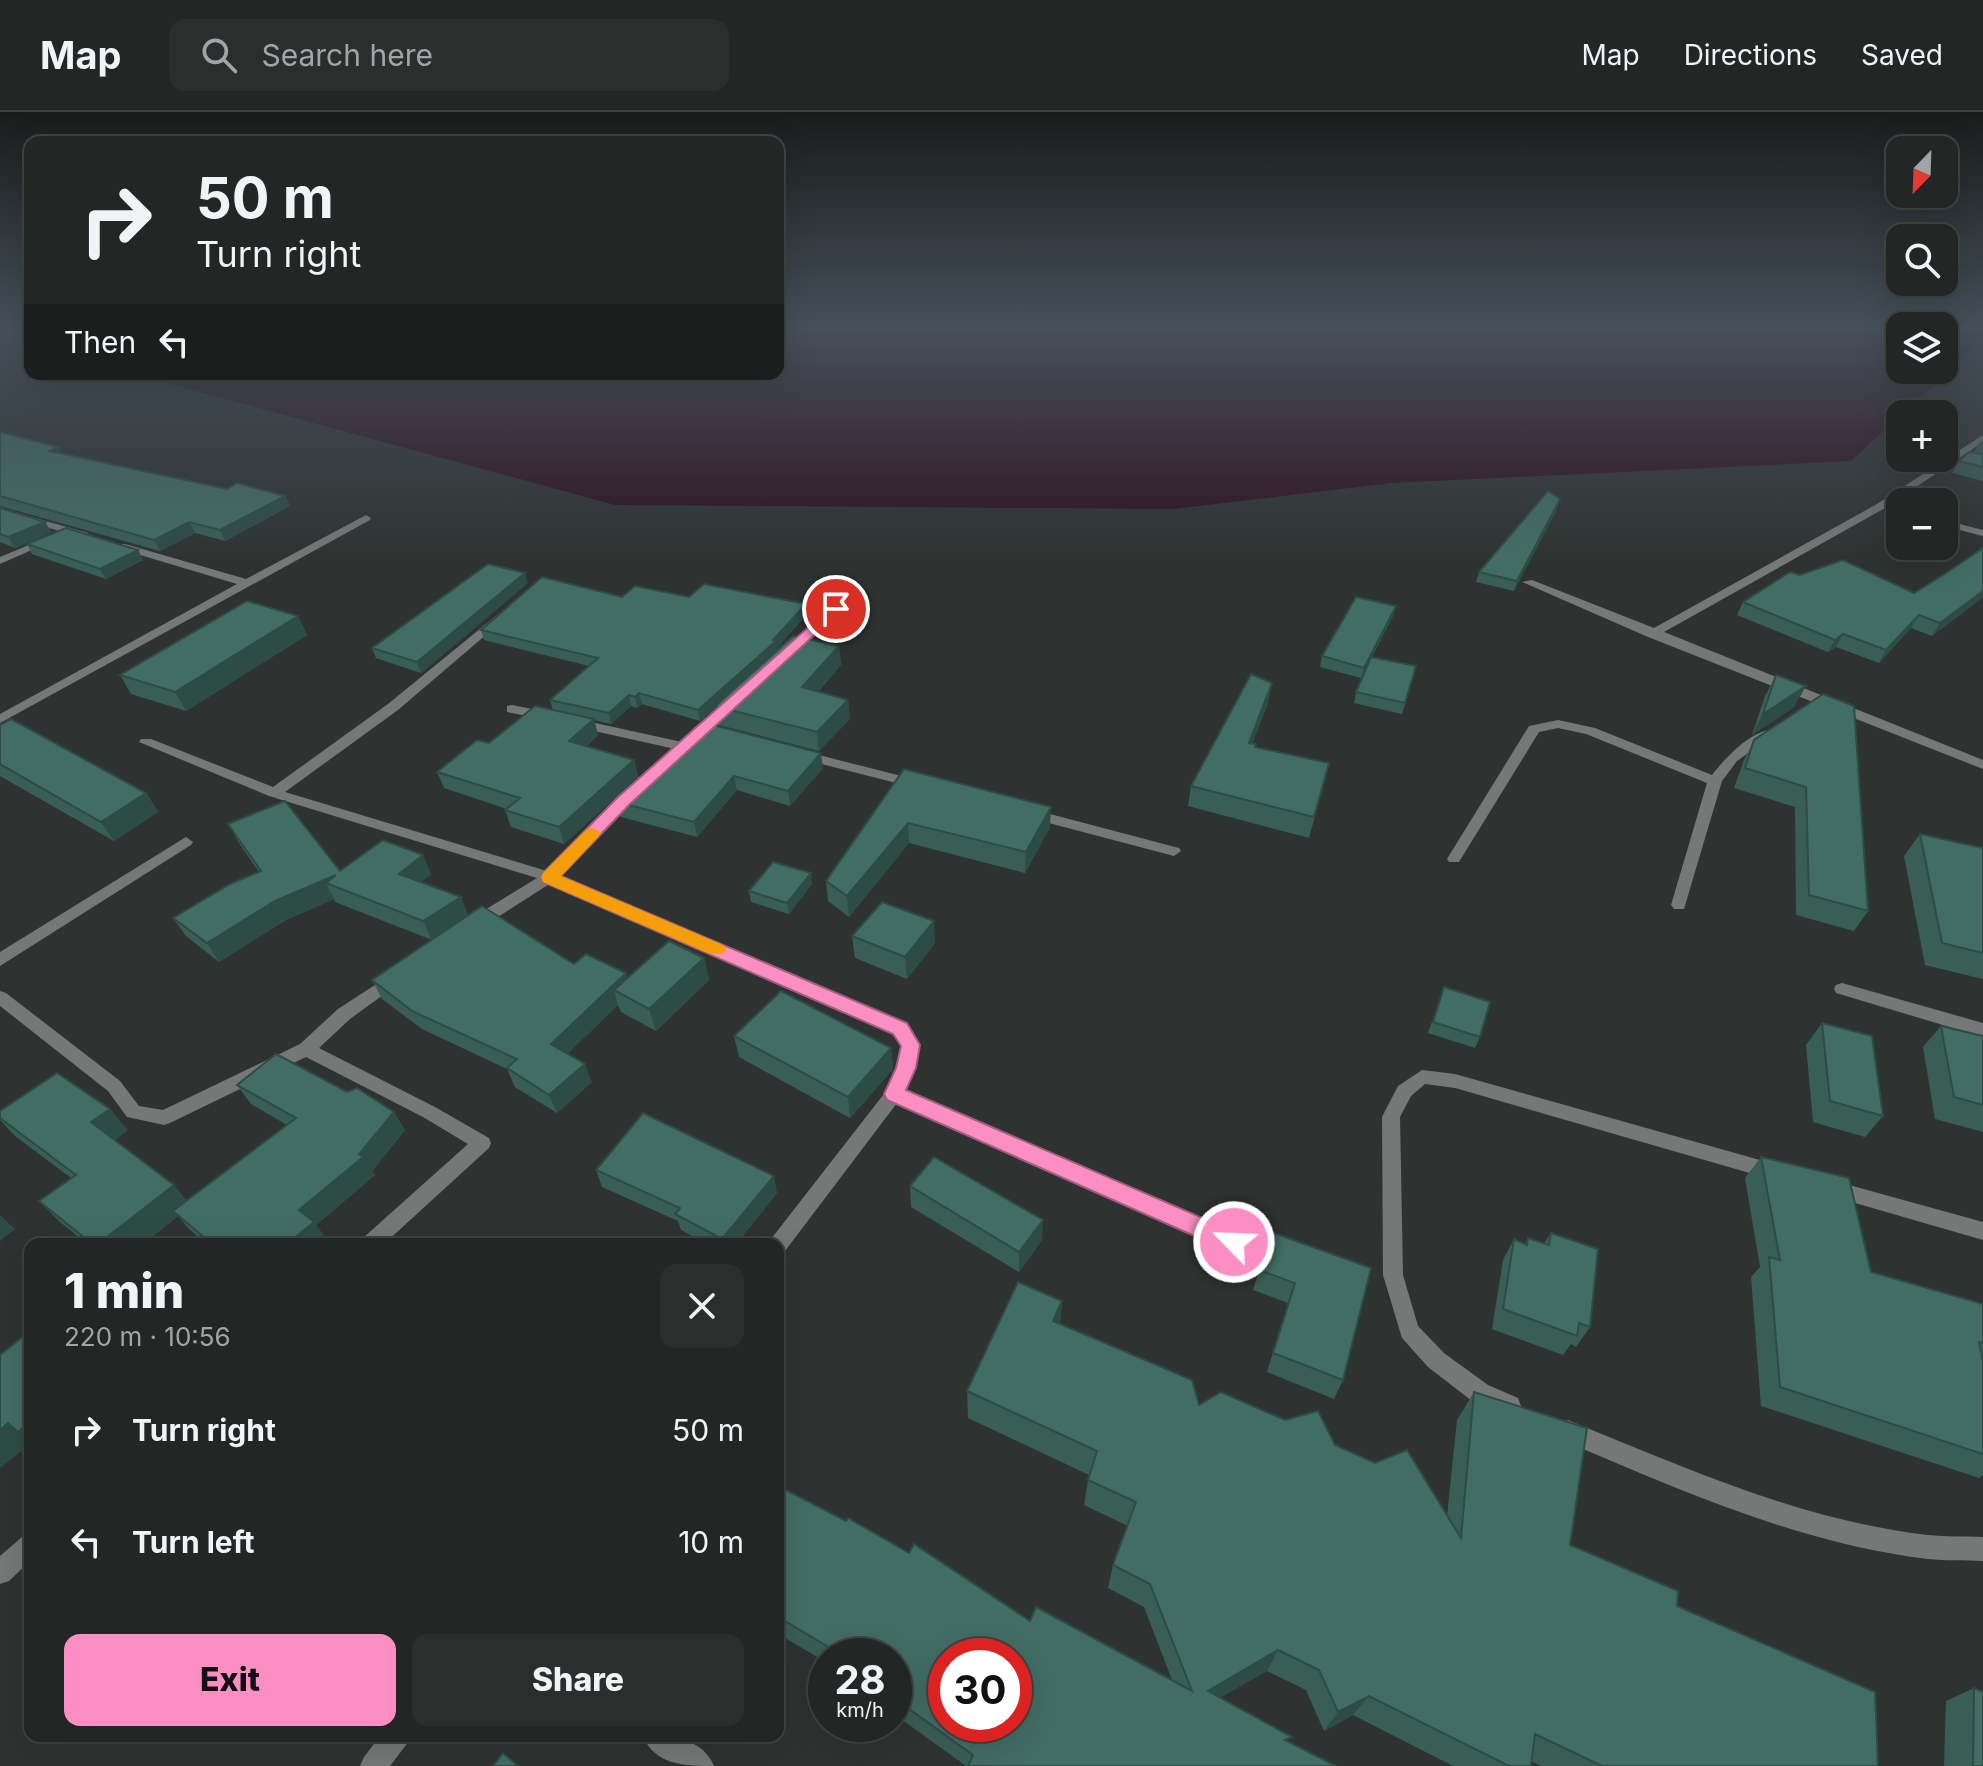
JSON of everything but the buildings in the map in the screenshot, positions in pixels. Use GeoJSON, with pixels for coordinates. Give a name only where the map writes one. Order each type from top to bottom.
{"type":"FeatureCollection","features":[{"type":"Feature","properties":{"kind":"street"},"geometry":{"type":"LineString","coordinates":[[1958,453],[1983,438]]}},
{"type":"Feature","properties":{"kind":"street"},"geometry":{"type":"LineString","coordinates":[[1958,456],[1969,458]]}},
{"type":"Feature","properties":{"kind":"street"},"geometry":{"type":"LineString","coordinates":[[1652,634],[1881,506],[1930,472]]}},
{"type":"Feature","properties":{"kind":"street"},"geometry":{"type":"LineString","coordinates":[[1881,506],[1886,507]]}},
{"type":"Feature","properties":{"kind":"street"},"geometry":{"type":"LineString","coordinates":[[0,511],[100,540]]}},
{"type":"Feature","properties":{"kind":"street"},"geometry":{"type":"LineString","coordinates":[[0,719],[366,518]]}},
{"type":"Feature","properties":{"kind":"street"},"geometry":{"type":"LineString","coordinates":[[1958,527],[1983,533]]}},
{"type":"Feature","properties":{"kind":"street"},"geometry":{"type":"LineString","coordinates":[[0,561],[71,531]]}},
{"type":"Feature","properties":{"kind":"street"},"geometry":{"type":"LineString","coordinates":[[115,544],[246,583]]}},
{"type":"Feature","properties":{"kind":"street"},"geometry":{"type":"LineString","coordinates":[[1528,582],[1813,704],[1983,765]]}},
{"type":"Feature","properties":{"kind":"street"},"geometry":{"type":"LineString","coordinates":[[274,793],[393,707],[514,605]]}},
{"type":"Feature","properties":{"kind":"street"},"geometry":{"type":"LineString","coordinates":[[778,663],[836,609]]}},
{"type":"Feature","properties":{"kind":"street"},"geometry":{"type":"LineString","coordinates":[[454,936],[550,877],[624,801],[745,693]]}},
{"type":"Feature","properties":{"kind":"street"},"geometry":{"type":"LineString","coordinates":[[512,709],[685,747]]}},
{"type":"Feature","properties":{"kind":"street"},"geometry":{"type":"LineString","coordinates":[[1454,859],[1534,729],[1558,724],[1590,731],[1715,781]]}},
{"type":"Feature","properties":{"kind":"street"},"geometry":{"type":"LineString","coordinates":[[1679,905],[1715,781],[1732,758],[1782,725]]}},
{"type":"Feature","properties":{"kind":"street"},"geometry":{"type":"LineString","coordinates":[[704,729],[719,733]]}},
{"type":"Feature","properties":{"kind":"street"},"geometry":{"type":"LineString","coordinates":[[146,742],[274,793],[550,877],[900,1029],[911,1045],[906,1068],[894,1094],[783,1238]]}},
{"type":"Feature","properties":{"kind":"street"},"geometry":{"type":"LineString","coordinates":[[795,753],[932,788]]}},
{"type":"Feature","properties":{"kind":"street"},"geometry":{"type":"LineString","coordinates":[[1023,812],[1174,851]]}},
{"type":"Feature","properties":{"kind":"street"},"geometry":{"type":"LineString","coordinates":[[0,960],[186,842]]}},
{"type":"Feature","properties":{"kind":"street"},"geometry":{"type":"LineString","coordinates":[[0,997],[114,1086],[133,1112],[164,1118],[306,1049],[344,1014],[405,971]]}},
{"type":"Feature","properties":{"kind":"street"},"geometry":{"type":"LineString","coordinates":[[1842,989],[1983,1030]]}},
{"type":"Feature","properties":{"kind":"street"},"geometry":{"type":"LineString","coordinates":[[306,1049],[482,1143],[377,1238]]}},
{"type":"Feature","properties":{"kind":"street"},"geometry":{"type":"LineString","coordinates":[[1787,1176],[1455,1081],[1422,1077],[1404,1091],[1391,1117],[1393,1275],[1409,1331],[1436,1360],[1480,1393],[1647,1465],[1815,1523],[1923,1547],[1983,1549]]}},
{"type":"Feature","properties":{"kind":"street"},"geometry":{"type":"LineString","coordinates":[[894,1094],[1234,1242]]}},
{"type":"Feature","properties":{"kind":"street"},"geometry":{"type":"LineString","coordinates":[[1817,1184],[1983,1231]]}},
{"type":"Feature","properties":{"kind":"street"},"geometry":{"type":"LineString","coordinates":[[0,1572],[24,1550]]}},
{"type":"Feature","properties":{"kind":"street"},"geometry":{"type":"LineString","coordinates":[[373,1766],[392,1742]]}},
{"type":"Feature","properties":{"kind":"street"},"geometry":{"type":"LineString","coordinates":[[665,1742],[701,1766]]}},
{"type":"Feature","properties":{"kind":"shaded area"},"geometry":{"type":"Polygon","coordinates":[[[256,407],[1886,407],[1886,429],[1851,461],[1392,483],[1174,509],[615,505],[256,407]]]}},
{"type":"Feature","properties":{"kind":"slow traffic"},"geometry":{"type":"LineString","coordinates":[[593,833],[550,877],[716,949]]}},
{"type":"Feature","properties":{"kind":"route"},"geometry":{"type":"LineString","coordinates":[[836,609],[624,801],[550,877],[900,1029],[911,1045],[906,1068],[894,1094],[1234,1242]]}}]}
